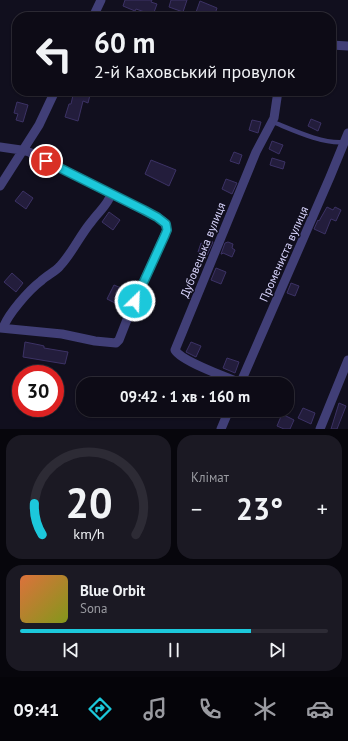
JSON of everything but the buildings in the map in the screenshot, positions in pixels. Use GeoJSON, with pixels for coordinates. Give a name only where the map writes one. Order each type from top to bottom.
{"type":"FeatureCollection","features":[{"type":"Feature","properties":{"kind":"street"},"geometry":{"type":"LineString","coordinates":[[97,12],[101,0]]}},
{"type":"Feature","properties":{"kind":"street"},"geometry":{"type":"LineString","coordinates":[[336,45],[348,46]]}},
{"type":"Feature","properties":{"kind":"street"},"geometry":{"type":"LineString","coordinates":[[0,186],[40,124],[53,96]]}},
{"type":"Feature","properties":{"kind":"street","name":"Дубовецька вулиця"},"geometry":{"type":"LineString","coordinates":[[226,377],[204,368],[179,355],[175,350],[256,152],[273,122],[277,96]]}},
{"type":"Feature","properties":{"kind":"street","name":"Промениста вулиця"},"geometry":{"type":"LineString","coordinates":[[244,377],[333,172],[348,133]]}},
{"type":"Feature","properties":{"kind":"street"},"geometry":{"type":"LineString","coordinates":[[0,147],[24,150],[144,210],[164,222],[167,230],[119,340],[116,343],[95,341],[62,334],[2,328],[28,294],[42,280],[61,265],[88,226],[107,204],[111,194]]}},
{"type":"Feature","properties":{"kind":"street"},"geometry":{"type":"LineString","coordinates":[[320,429],[348,360]]}},
{"type":"Feature","properties":{"kind":"street"},"geometry":{"type":"LineString","coordinates":[[221,429],[226,417]]}},
{"type":"Feature","properties":{"kind":"lane"},"geometry":{"type":"LineString","coordinates":[[273,122],[307,135],[332,142],[344,142]]}},
{"type":"Feature","properties":{"kind":"route"},"geometry":{"type":"LineString","coordinates":[[46,161],[85,179],[157,217],[166,224],[167,230],[165,235],[135,301]]}}]}
